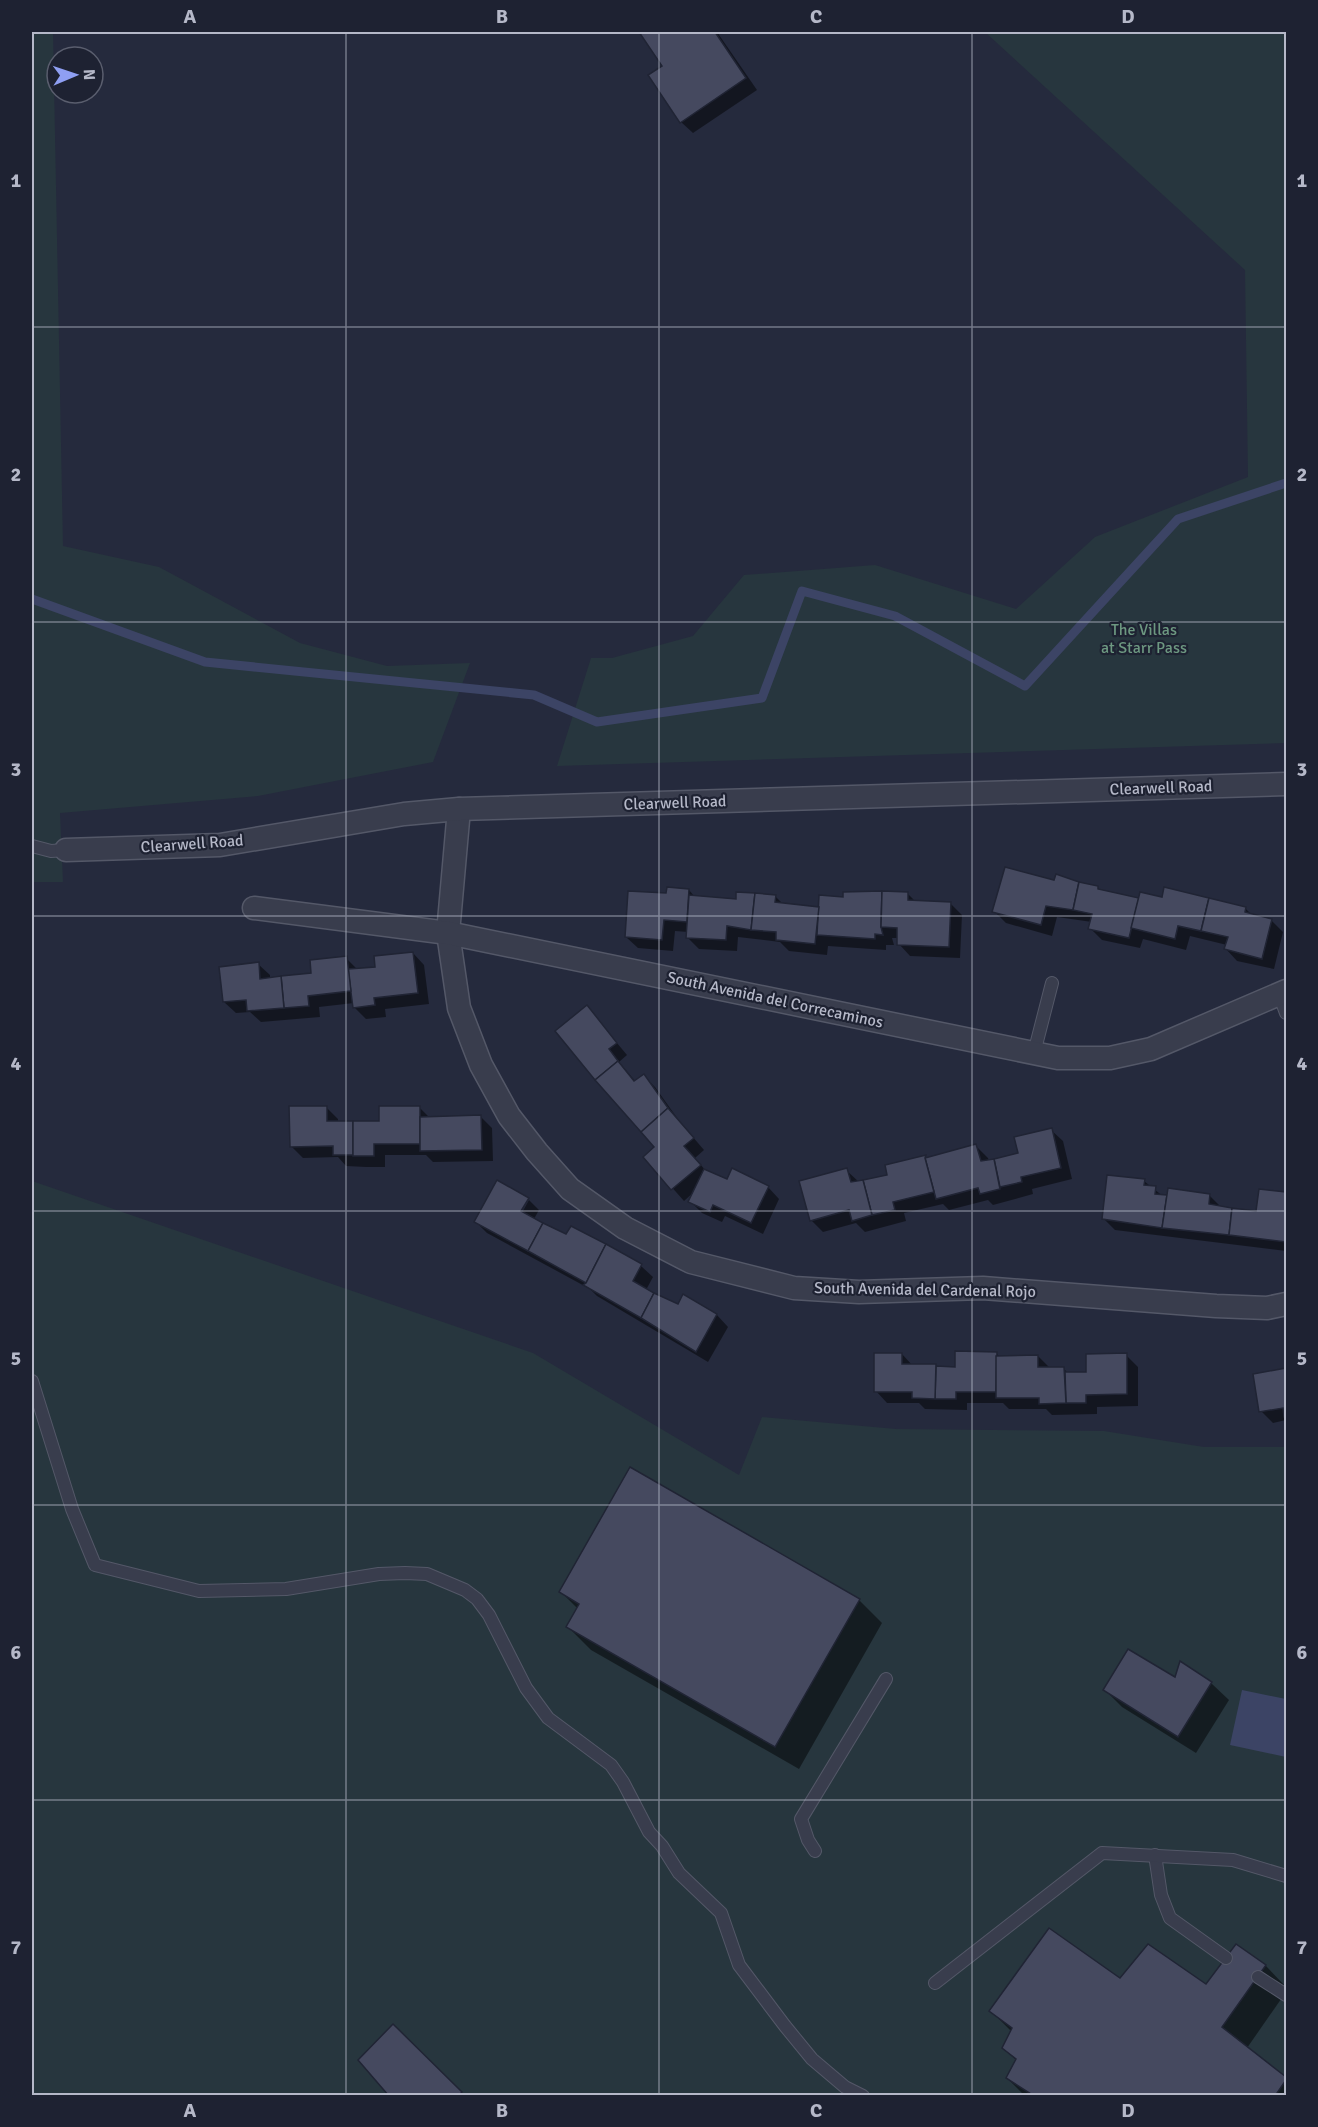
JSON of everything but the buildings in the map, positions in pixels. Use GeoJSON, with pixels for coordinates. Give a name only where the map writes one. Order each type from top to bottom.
{"type":"FeatureCollection","features":[{"type":"Feature","properties":{"kind":"street","name":"Clearwell Road"},"geometry":{"type":"LineString","coordinates":[[66,850],[220,845],[404,814],[459,809],[1287,784]]}},
{"type":"Feature","properties":{"kind":"street","name":"South Avenida del Cardenal Rojo"},"geometry":{"type":"LineString","coordinates":[[459,809],[448,933],[459,1008],[481,1065],[509,1116],[570,1189],[625,1228],[691,1262],[794,1288],[859,1293],[983,1288],[1216,1306],[1267,1308],[1287,1304]]}},
{"type":"Feature","properties":{"kind":"street","name":"South Avenida del Correcaminos"},"geometry":{"type":"LineString","coordinates":[[254,908],[448,933],[1058,1058],[1110,1058],[1151,1049],[1284,999]]}},
{"type":"Feature","properties":{"kind":"lane"},"geometry":{"type":"LineString","coordinates":[[32,846],[51,851],[66,850]]}},
{"type":"Feature","properties":{"kind":"lane"},"geometry":{"type":"LineString","coordinates":[[1034,1053],[1052,983]]}},
{"type":"Feature","properties":{"kind":"lane"},"geometry":{"type":"LineString","coordinates":[[32,1381],[72,1509],[95,1565],[199,1591],[286,1589],[379,1574],[427,1574],[465,1590],[477,1599],[489,1615],[526,1688],[548,1718],[611,1765],[623,1782],[649,1832],[662,1846],[679,1873],[721,1913],[739,1965],[785,2026],[812,2059],[845,2087],[863,2096]]}},
{"type":"Feature","properties":{"kind":"lane"},"geometry":{"type":"LineString","coordinates":[[815,1851],[808,1840],[801,1819],[886,1679]]}},
{"type":"Feature","properties":{"kind":"lane"},"geometry":{"type":"LineString","coordinates":[[935,1983],[1102,1853],[1233,1860],[1287,1876]]}},
{"type":"Feature","properties":{"kind":"lane"},"geometry":{"type":"LineString","coordinates":[[1155,1855],[1161,1895],[1170,1918],[1226,1958]]}},
{"type":"Feature","properties":{"kind":"lane"},"geometry":{"type":"LineString","coordinates":[[1258,1977],[1287,1995]]}},
{"type":"Feature","properties":{"kind":"green space"},"geometry":{"type":"Polygon","coordinates":[[[32,32],[53,32],[53,45],[45,45],[45,105],[54,105],[63,546],[159,567],[300,643],[387,666],[470,663],[433,762],[258,796],[60,813],[63,882],[32,882],[32,32]]]}},
{"type":"Feature","properties":{"kind":"green space","name":"The Villas at Starr Pass"},"geometry":{"type":"Polygon","coordinates":[[[985,32],[1286,32],[1286,743],[557,766],[591,658],[612,658],[693,636],[744,575],[875,565],[1016,609],[1095,537],[1248,477],[1245,270],[985,32]]]}},
{"type":"Feature","properties":{"kind":"green space"},"geometry":{"type":"Polygon","coordinates":[[[32,1181],[533,1353],[739,1475],[762,1417],[896,1429],[1104,1431],[1204,1447],[1286,1447],[1286,2095],[32,2096],[32,1181]]]}},
{"type":"Feature","properties":{"kind":"water"},"geometry":{"type":"Polygon","coordinates":[[[1242,1690],[1286,1699],[1286,1757],[1230,1745],[1242,1690]]]}},
{"type":"Feature","properties":{"kind":"waterway"},"geometry":{"type":"LineString","coordinates":[[32,599],[205,662],[534,695],[597,722],[762,698],[802,591],[895,616],[1025,686],[1178,519],[1286,483]]}}]}
